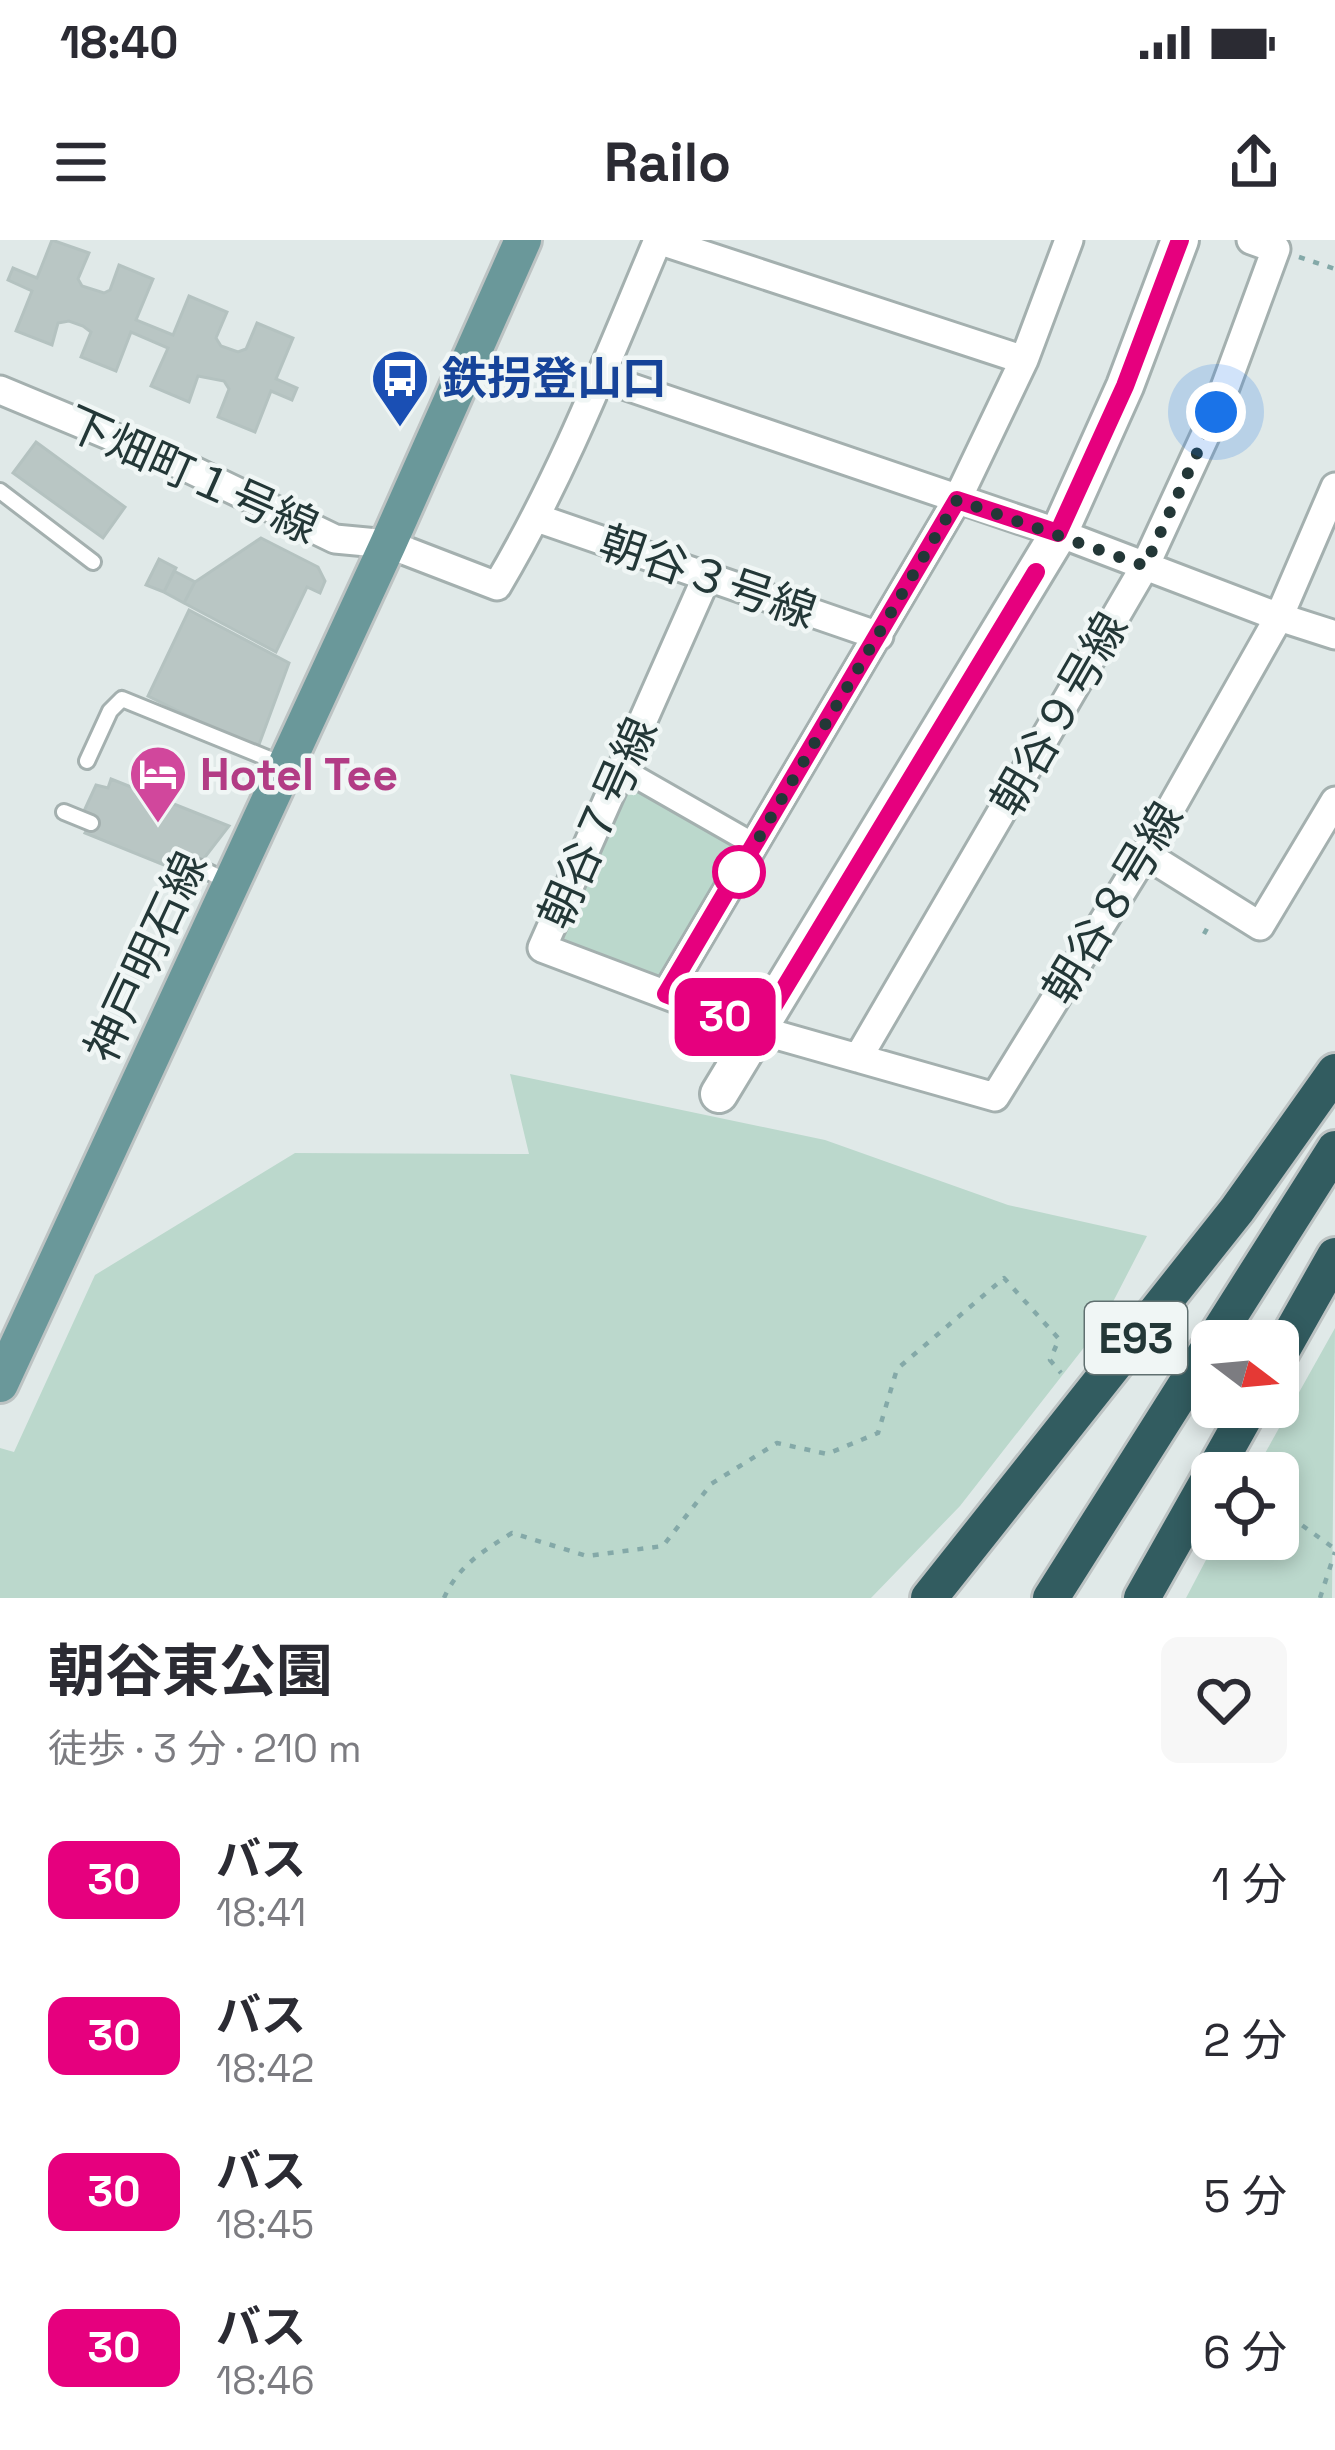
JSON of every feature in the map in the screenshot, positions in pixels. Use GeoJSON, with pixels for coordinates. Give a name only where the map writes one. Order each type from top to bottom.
{"type":"FeatureCollection","features":[{"type":"Feature","properties":{"kind":"highway","name":"E93"},"geometry":{"type":"LineString","coordinates":[[929,1598],[1237,1210],[1335,1072]]}},
{"type":"Feature","properties":{"kind":"highway","name":"E93"},"geometry":{"type":"LineString","coordinates":[[1052,1598],[1335,1149]]}},
{"type":"Feature","properties":{"kind":"highway"},"geometry":{"type":"LineString","coordinates":[[1299,1320],[1335,1256]]}},
{"type":"Feature","properties":{"kind":"highway"},"geometry":{"type":"LineString","coordinates":[[1142,1598],[1191,1511]]}},
{"type":"Feature","properties":{"kind":"main road","name":"神戸明石線"},"geometry":{"type":"LineString","coordinates":[[0,1384],[524,240]]}},
{"type":"Feature","properties":{"kind":"street"},"geometry":{"type":"LineString","coordinates":[[537,518],[603,378],[658,240],[1024,360]]}},
{"type":"Feature","properties":{"kind":"street"},"geometry":{"type":"LineString","coordinates":[[666,994],[957,500],[1024,360],[1069,240]]}},
{"type":"Feature","properties":{"kind":"street"},"geometry":{"type":"LineString","coordinates":[[719,1094],[1058,533],[1125,386],[1180,240]]}},
{"type":"Feature","properties":{"kind":"street","name":"朝谷９号線"},"geometry":{"type":"LineString","coordinates":[[858,1058],[1145,566],[1216,412],[1264,245]]}},
{"type":"Feature","properties":{"kind":"street"},"geometry":{"type":"LineString","coordinates":[[603,378],[1058,533],[1335,634]]}},
{"type":"Feature","properties":{"kind":"street","name":"下畑町１号線"},"geometry":{"type":"LineString","coordinates":[[0,390],[190,469],[335,539],[388,544],[496,586],[537,518]]}},
{"type":"Feature","properties":{"kind":"street","name":"朝谷８号線"},"geometry":{"type":"LineString","coordinates":[[666,994],[759,1030],[995,1096],[1145,854],[1279,617],[1335,487]]}},
{"type":"Feature","properties":{"kind":"street","name":"朝谷３号線"},"geometry":{"type":"LineString","coordinates":[[537,518],[879,636]]}},
{"type":"Feature","properties":{"kind":"street","name":"朝谷７号線"},"geometry":{"type":"LineString","coordinates":[[666,994],[542,948],[707,576]]}},
{"type":"Feature","properties":{"kind":"street"},"geometry":{"type":"LineString","coordinates":[[622,769],[755,845]]}},
{"type":"Feature","properties":{"kind":"street"},"geometry":{"type":"LineString","coordinates":[[1145,854],[1260,926],[1335,801]]}},
{"type":"Feature","properties":{"kind":"lane"},"geometry":{"type":"LineString","coordinates":[[0,490],[93,562]]}},
{"type":"Feature","properties":{"kind":"lane"},"geometry":{"type":"LineString","coordinates":[[87,761],[110,711],[122,699],[286,766]]}},
{"type":"Feature","properties":{"kind":"lane"},"geometry":{"type":"LineString","coordinates":[[64,812],[91,823]]}},
{"type":"Feature","properties":{"kind":"lane"},"geometry":{"type":"LineString","coordinates":[[198,867],[232,884]]}},
{"type":"Feature","properties":{"kind":"path"},"geometry":{"type":"LineString","coordinates":[[1264,245],[1335,269]]}},
{"type":"Feature","properties":{"kind":"path"},"geometry":{"type":"LineString","coordinates":[[444,1598],[452,1580],[476,1555],[512,1533],[587,1556],[663,1546],[711,1484],[777,1443],[827,1454],[878,1433],[897,1369],[1004,1278],[1059,1339],[1050,1360],[1061,1373]]}},
{"type":"Feature","properties":{"kind":"path"},"geometry":{"type":"LineString","coordinates":[[1299,1524],[1335,1551],[1320,1598]]}},
{"type":"Feature","properties":{"kind":"green space"},"geometry":{"type":"Polygon","coordinates":[[[628,780],[741,846],[668,971],[654,977],[562,945],[557,929],[628,780]]]}},
{"type":"Feature","properties":{"kind":"green space"},"geometry":{"type":"Polygon","coordinates":[[[510,1074],[825,1140],[1008,1205],[1147,1236],[1100,1327],[960,1506],[871,1598],[0,1598],[0,1448],[14,1452],[95,1275],[295,1153],[529,1154],[510,1074]]]}},
{"type":"Feature","properties":{"kind":"green space"},"geometry":{"type":"Polygon","coordinates":[[[1335,1328],[1332,1598],[1186,1598],[1206,1560],[1299,1560],[1299,1452],[1266,1452],[1279,1428],[1299,1428],[1299,1392],[1335,1328]]]}},
{"type":"Feature","properties":{"kind":"building"},"geometry":{"type":"Polygon","coordinates":[[[52,240],[89,253],[78,279],[82,286],[104,293],[110,290],[119,265],[153,279],[136,320],[173,335],[189,296],[227,312],[216,338],[221,346],[238,352],[246,349],[257,323],[293,338],[276,379],[297,388],[292,400],[271,391],[255,432],[218,417],[229,389],[224,381],[198,376],[189,402],[151,386],[168,348],[131,332],[116,371],[81,357],[91,332],[83,326],[58,323],[52,345],[16,331],[32,291],[8,280],[13,268],[37,278],[52,240]]]}},
{"type":"Feature","properties":{"kind":"building"},"geometry":{"type":"Polygon","coordinates":[[[36,442],[125,507],[103,538],[13,473],[36,442]]]}},
{"type":"Feature","properties":{"kind":"building"},"geometry":{"type":"Polygon","coordinates":[[[261,538],[318,567],[325,581],[320,593],[307,587],[276,652],[184,603],[195,582],[261,538]]]}},
{"type":"Feature","properties":{"kind":"building"},"geometry":{"type":"Polygon","coordinates":[[[159,559],[176,568],[164,592],[146,585],[159,559]]]}},
{"type":"Feature","properties":{"kind":"building"},"geometry":{"type":"Polygon","coordinates":[[[174,571],[195,582],[184,603],[164,592],[174,571]]]}},
{"type":"Feature","properties":{"kind":"building"},"geometry":{"type":"Polygon","coordinates":[[[189,610],[289,663],[257,750],[148,696],[189,610]]]}},
{"type":"Feature","properties":{"kind":"building","name":"Hotel Tee"},"geometry":{"type":"Polygon","coordinates":[[[111,779],[229,826],[195,870],[176,864],[174,869],[85,833],[95,816],[84,811],[96,785],[108,788],[111,779]]]}},
{"type":"Feature","properties":{"kind":"bus line","name":"30"},"geometry":{"type":"LineString","coordinates":[[1036,572],[759,1030],[666,994],[957,500],[1058,533],[1125,386],[1180,240]]}},
{"type":"Feature","properties":{"kind":"place","name":"鉄拐登山口"},"geometry":{"type":"Point","coordinates":[400,429]}},
{"type":"Feature","properties":{"kind":"place","name":"Hotel Tee"},"geometry":{"type":"Point","coordinates":[158,825]}},
{"type":"Feature","properties":{"kind":"route"},"geometry":{"type":"LineString","coordinates":[[739,872],[733,882],[957,500],[1145,566],[1216,412]]}}]}
